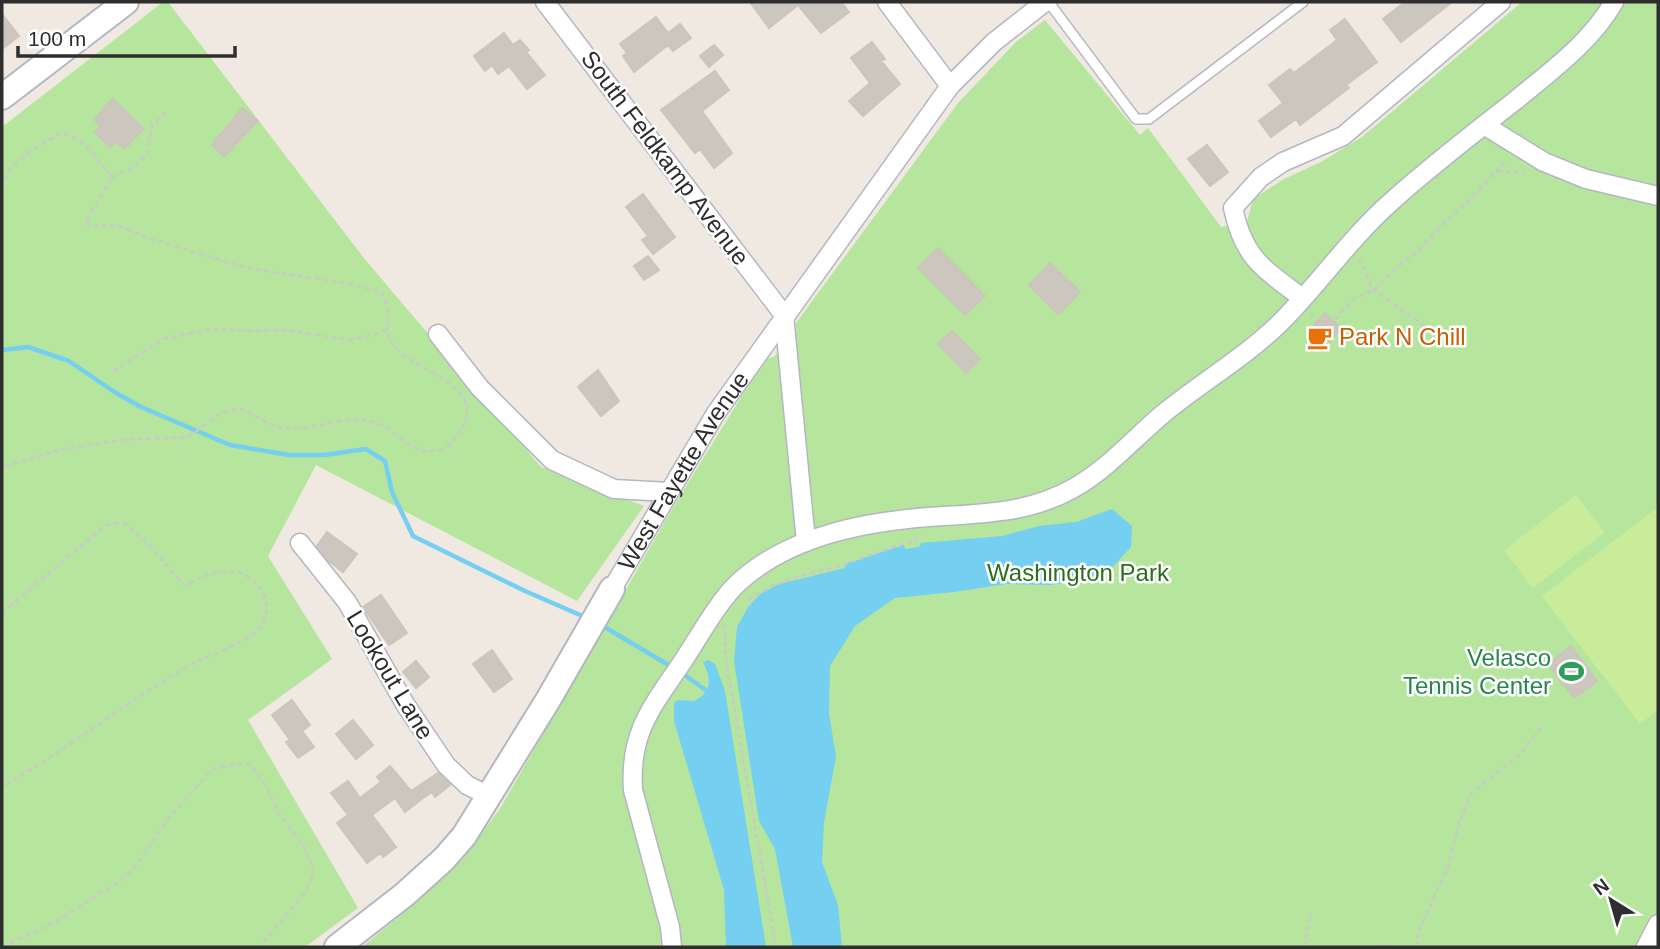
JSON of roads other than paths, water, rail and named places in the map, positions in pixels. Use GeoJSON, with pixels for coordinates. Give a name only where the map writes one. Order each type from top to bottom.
{"type":"FeatureCollection","features":[{"type":"Feature","properties":{"kind":"street"},"geometry":{"type":"LineString","coordinates":[[2,97],[126,2]]}},
{"type":"Feature","properties":{"kind":"street","name":"South Feldkamp Avenue"},"geometry":{"type":"LineString","coordinates":[[545,2],[784,315]]}},
{"type":"Feature","properties":{"kind":"street"},"geometry":{"type":"LineString","coordinates":[[887,2],[950,86]]}},
{"type":"Feature","properties":{"kind":"street","name":"West Fayette Avenue"},"geometry":{"type":"LineString","coordinates":[[337,947],[404,895],[444,859],[464,836],[716,413],[784,315],[950,86],[994,42],[1045,2]]}},
{"type":"Feature","properties":{"kind":"street"},"geometry":{"type":"LineString","coordinates":[[1302,298],[1245,248],[1233,208],[1261,177],[1283,162],[1343,136],[1501,2]]}},
{"type":"Feature","properties":{"kind":"street"},"geometry":{"type":"LineString","coordinates":[[672,947],[670,927],[633,790],[636,739],[670,680],[737,583],[760,565],[806,542],[894,519],[1012,512],[1055,498],[1090,479],[1167,411],[1261,340],[1393,200],[1558,66],[1585,40],[1614,2]]}},
{"type":"Feature","properties":{"kind":"street"},"geometry":{"type":"LineString","coordinates":[[1484,125],[1544,162],[1586,179],[1658,196]]}},
{"type":"Feature","properties":{"kind":"street"},"geometry":{"type":"LineString","coordinates":[[784,315],[806,542]]}},
{"type":"Feature","properties":{"kind":"street"},"geometry":{"type":"LineString","coordinates":[[438,334],[480,388],[552,460],[614,489],[669,492]]}},
{"type":"Feature","properties":{"kind":"street","name":"Lookout Lane"},"geometry":{"type":"LineString","coordinates":[[300,543],[347,602],[405,704],[446,765],[467,785],[489,796]]}},
{"type":"Feature","properties":{"kind":"street"},"geometry":{"type":"LineString","coordinates":[[1646,947],[1658,924]]}},
{"type":"Feature","properties":{"kind":"lane"},"geometry":{"type":"LineString","coordinates":[[1050,2],[1136,118],[1143,120],[1303,2]]}},
{"type":"Feature","properties":{"kind":"water"},"geometry":{"type":"Polygon","coordinates":[[[1112,509],[1132,526],[1131,547],[1109,571],[1091,580],[1049,585],[1006,584],[895,598],[855,626],[830,666],[829,713],[836,757],[824,822],[822,862],[838,905],[842,947],[793,947],[775,849],[759,821],[734,661],[737,627],[748,607],[760,594],[779,584],[845,568],[845,564],[904,545],[905,549],[919,547],[921,543],[1002,536],[1039,526],[1076,522],[1112,509]]]}},
{"type":"Feature","properties":{"kind":"water"},"geometry":{"type":"Polygon","coordinates":[[[708,660],[715,664],[725,691],[766,947],[726,947],[724,890],[674,721],[674,703],[678,700],[694,701],[707,689],[709,679],[703,662],[708,660]]]}},
{"type":"Feature","properties":{"kind":"waterway"},"geometry":{"type":"LineString","coordinates":[[2,350],[28,347],[69,361],[141,407],[230,445],[289,455],[324,455],[366,449],[385,461],[392,492],[413,536],[587,618]]}},
{"type":"Feature","properties":{"kind":"waterway"},"geometry":{"type":"LineString","coordinates":[[601,625],[672,667]]}},
{"type":"Feature","properties":{"kind":"waterway"},"geometry":{"type":"LineString","coordinates":[[679,671],[707,691]]}},
{"type":"Feature","properties":{"kind":"place","name":"Park N Chill"},"geometry":{"type":"Point","coordinates":[1319,337]}},
{"type":"Feature","properties":{"kind":"place","name":"Velasco Tennis Center"},"geometry":{"type":"Point","coordinates":[1571,672]}},
{"type":"Feature","properties":{"kind":"park label","name":"Washington Park"},"geometry":{"type":"Point","coordinates":[1078,573]}}]}
